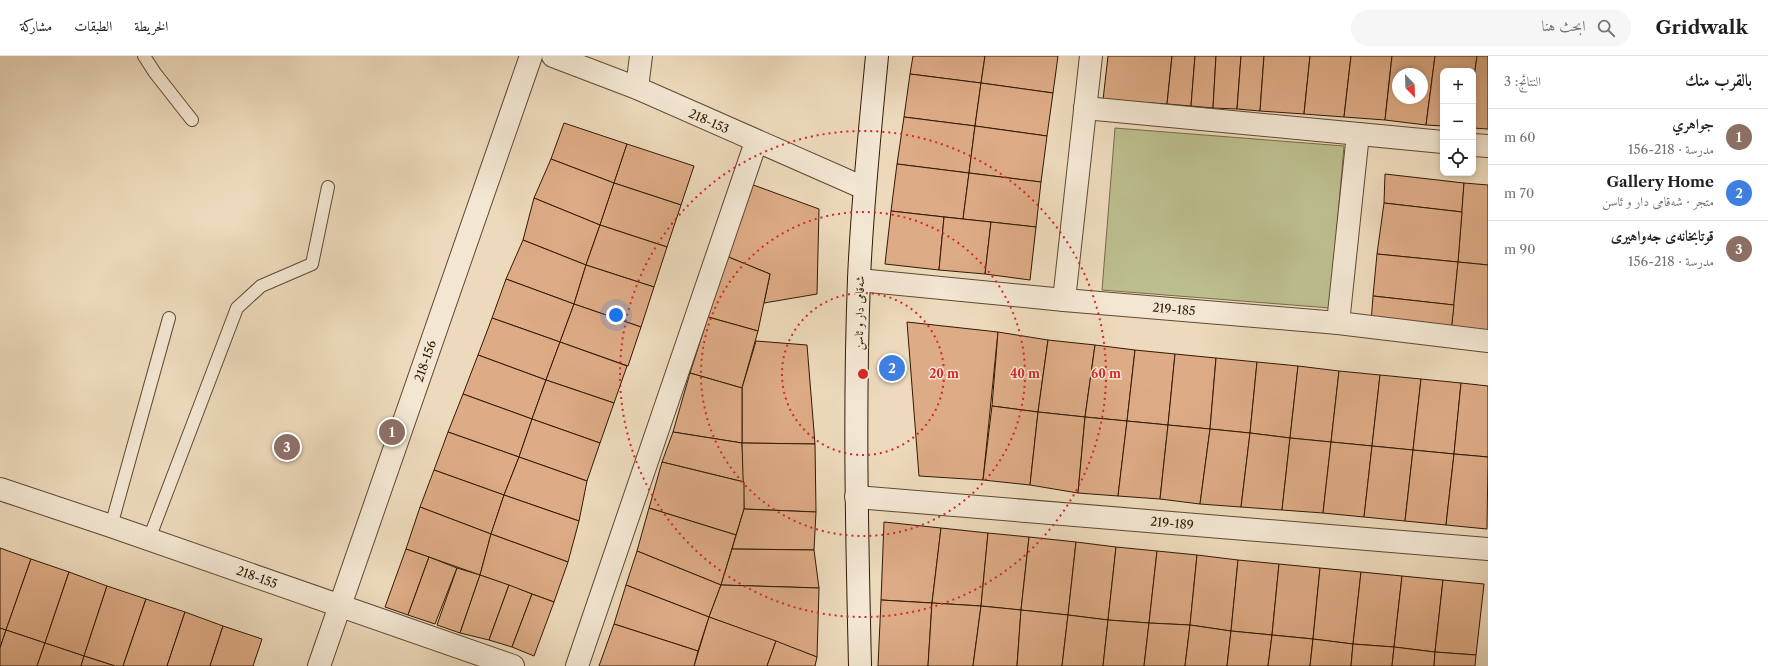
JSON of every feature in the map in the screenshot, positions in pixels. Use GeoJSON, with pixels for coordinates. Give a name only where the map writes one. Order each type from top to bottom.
{"type":"FeatureCollection","features":[{"type":"Feature","properties":{"kind":"street","name":"218-156"},"geometry":{"type":"LineString","coordinates":[[319,666],[531,56]]}},
{"type":"Feature","properties":{"kind":"street","name":"218-153"},"geometry":{"type":"LineString","coordinates":[[553,56],[637,88],[756,142],[864,188]]}},
{"type":"Feature","properties":{"kind":"street"},"geometry":{"type":"LineString","coordinates":[[637,88],[641,56]]}},
{"type":"Feature","properties":{"kind":"street","name":"شەقامی دار و ئاسن"},"geometry":{"type":"LineString","coordinates":[[860,666],[856,497],[859,280],[864,188],[877,56]]}},
{"type":"Feature","properties":{"kind":"street"},"geometry":{"type":"LineString","coordinates":[[1064,300],[1091,56]]}},
{"type":"Feature","properties":{"kind":"street"},"geometry":{"type":"LineString","coordinates":[[1085,108],[1440,142]]}},
{"type":"Feature","properties":{"kind":"street"},"geometry":{"type":"LineString","coordinates":[[1338,323],[1358,134]]}},
{"type":"Feature","properties":{"kind":"street"},"geometry":{"type":"LineString","coordinates":[[577,666],[756,142]]}},
{"type":"Feature","properties":{"kind":"street"},"geometry":{"type":"LineString","coordinates":[[1476,145],[1488,146]]}},
{"type":"Feature","properties":{"kind":"street","name":"219-185"},"geometry":{"type":"LineString","coordinates":[[859,280],[1064,300],[1338,323],[1488,341]]}},
{"type":"Feature","properties":{"kind":"street","name":"218-155"},"geometry":{"type":"LineString","coordinates":[[0,489],[149,539],[513,666]]}},
{"type":"Feature","properties":{"kind":"street","name":"219-189"},"geometry":{"type":"LineString","coordinates":[[856,497],[1488,549]]}},
{"type":"Feature","properties":{"kind":"lane"},"geometry":{"type":"LineString","coordinates":[[144,56],[155,73],[192,120]]}},
{"type":"Feature","properties":{"kind":"lane"},"geometry":{"type":"LineString","coordinates":[[149,539],[237,308],[261,286],[312,264],[328,187]]}},
{"type":"Feature","properties":{"kind":"lane"},"geometry":{"type":"LineString","coordinates":[[111,526],[169,318]]}},
{"type":"Feature","properties":{"kind":"green space"},"geometry":{"type":"Polygon","coordinates":[[[1115,128],[1344,146],[1330,308],[1102,290],[1115,128]]]}},
{"type":"Feature","properties":{"kind":"building"},"geometry":{"type":"Polygon","coordinates":[[[913,56],[985,56],[981,83],[910,74],[913,56]]]}},
{"type":"Feature","properties":{"kind":"building"},"geometry":{"type":"Polygon","coordinates":[[[985,56],[1058,56],[1053,93],[981,83],[985,56]]]}},
{"type":"Feature","properties":{"kind":"building"},"geometry":{"type":"Polygon","coordinates":[[[1108,56],[1172,56],[1167,104],[1103,100],[1108,56]]]}},
{"type":"Feature","properties":{"kind":"building"},"geometry":{"type":"Polygon","coordinates":[[[1172,56],[1195,56],[1191,106],[1167,104],[1172,56]]]}},
{"type":"Feature","properties":{"kind":"building"},"geometry":{"type":"Polygon","coordinates":[[[1195,56],[1216,56],[1213,108],[1191,106],[1195,56]]]}},
{"type":"Feature","properties":{"kind":"building"},"geometry":{"type":"Polygon","coordinates":[[[1216,56],[1241,56],[1237,109],[1213,108],[1216,56]]]}},
{"type":"Feature","properties":{"kind":"building"},"geometry":{"type":"Polygon","coordinates":[[[1241,56],[1264,56],[1260,111],[1237,109],[1241,56]]]}},
{"type":"Feature","properties":{"kind":"building"},"geometry":{"type":"Polygon","coordinates":[[[1264,56],[1310,56],[1304,114],[1260,111],[1264,56]]]}},
{"type":"Feature","properties":{"kind":"building"},"geometry":{"type":"Polygon","coordinates":[[[1310,56],[1351,56],[1344,117],[1304,114],[1310,56]]]}},
{"type":"Feature","properties":{"kind":"building"},"geometry":{"type":"Polygon","coordinates":[[[1351,56],[1392,56],[1385,120],[1344,117],[1351,56]]]}},
{"type":"Feature","properties":{"kind":"building"},"geometry":{"type":"Polygon","coordinates":[[[1392,56],[1435,56],[1426,125],[1385,120],[1392,56]]]}},
{"type":"Feature","properties":{"kind":"building"},"geometry":{"type":"Polygon","coordinates":[[[1435,56],[1477,56],[1475,68],[1440,68],[1440,126],[1426,125],[1435,56]]]}},
{"type":"Feature","properties":{"kind":"building"},"geometry":{"type":"Polygon","coordinates":[[[1477,56],[1488,56],[1488,129],[1476,128],[1475,68],[1477,56]]]}},
{"type":"Feature","properties":{"kind":"building"},"geometry":{"type":"Polygon","coordinates":[[[910,74],[981,83],[975,126],[904,117],[910,74]]]}},
{"type":"Feature","properties":{"kind":"building"},"geometry":{"type":"Polygon","coordinates":[[[981,83],[1053,93],[1047,136],[975,126],[981,83]]]}},
{"type":"Feature","properties":{"kind":"building"},"geometry":{"type":"Polygon","coordinates":[[[904,117],[975,126],[969,173],[897,164],[904,117]]]}},
{"type":"Feature","properties":{"kind":"building"},"geometry":{"type":"Polygon","coordinates":[[[564,123],[627,144],[614,183],[551,159],[564,123]]]}},
{"type":"Feature","properties":{"kind":"building"},"geometry":{"type":"Polygon","coordinates":[[[975,126],[1047,136],[1041,182],[969,173],[975,126]]]}},
{"type":"Feature","properties":{"kind":"building"},"geometry":{"type":"Polygon","coordinates":[[[627,144],[694,166],[681,205],[614,183],[627,144]]]}},
{"type":"Feature","properties":{"kind":"building"},"geometry":{"type":"Polygon","coordinates":[[[551,159],[614,183],[600,225],[534,198],[551,159]]]}},
{"type":"Feature","properties":{"kind":"building"},"geometry":{"type":"Polygon","coordinates":[[[897,164],[969,173],[963,219],[891,211],[897,164]]]}},
{"type":"Feature","properties":{"kind":"building"},"geometry":{"type":"Polygon","coordinates":[[[969,173],[1041,182],[1036,227],[963,219],[969,173]]]}},
{"type":"Feature","properties":{"kind":"building"},"geometry":{"type":"Polygon","coordinates":[[[1385,174],[1464,183],[1462,212],[1384,203],[1385,174]]]}},
{"type":"Feature","properties":{"kind":"building"},"geometry":{"type":"Polygon","coordinates":[[[614,183],[681,205],[667,247],[600,225],[614,183]]]}},
{"type":"Feature","properties":{"kind":"building"},"geometry":{"type":"Polygon","coordinates":[[[748,183],[819,209],[817,294],[764,303],[770,274],[726,256],[748,183]]]}},
{"type":"Feature","properties":{"kind":"building"},"geometry":{"type":"Polygon","coordinates":[[[1464,183],[1488,185],[1488,265],[1458,262],[1464,183]]]}},
{"type":"Feature","properties":{"kind":"building"},"geometry":{"type":"Polygon","coordinates":[[[534,198],[600,225],[586,265],[523,240],[534,198]]]}},
{"type":"Feature","properties":{"kind":"building"},"geometry":{"type":"Polygon","coordinates":[[[1384,203],[1462,212],[1458,262],[1377,254],[1384,203]]]}},
{"type":"Feature","properties":{"kind":"building"},"geometry":{"type":"Polygon","coordinates":[[[891,211],[944,217],[939,270],[885,264],[891,211]]]}},
{"type":"Feature","properties":{"kind":"building"},"geometry":{"type":"Polygon","coordinates":[[[944,217],[991,222],[985,274],[939,270],[944,217]]]}},
{"type":"Feature","properties":{"kind":"building"},"geometry":{"type":"Polygon","coordinates":[[[991,222],[1036,227],[1030,280],[985,274],[991,222]]]}},
{"type":"Feature","properties":{"kind":"building"},"geometry":{"type":"Polygon","coordinates":[[[600,225],[667,247],[654,287],[586,265],[600,225]]]}},
{"type":"Feature","properties":{"kind":"building"},"geometry":{"type":"Polygon","coordinates":[[[523,240],[586,265],[574,304],[506,279],[523,240]]]}},
{"type":"Feature","properties":{"kind":"building"},"geometry":{"type":"Polygon","coordinates":[[[1377,254],[1458,262],[1454,305],[1373,296],[1377,254]]]}},
{"type":"Feature","properties":{"kind":"building"},"geometry":{"type":"Polygon","coordinates":[[[726,256],[770,274],[758,331],[708,317],[726,256]]]}},
{"type":"Feature","properties":{"kind":"building"},"geometry":{"type":"Polygon","coordinates":[[[1458,262],[1488,265],[1488,335],[1451,332],[1458,262]]]}},
{"type":"Feature","properties":{"kind":"building"},"geometry":{"type":"Polygon","coordinates":[[[586,265],[654,287],[641,327],[574,304],[586,265]]]}},
{"type":"Feature","properties":{"kind":"building"},"geometry":{"type":"Polygon","coordinates":[[[506,279],[574,304],[560,342],[492,318],[506,279]]]}},
{"type":"Feature","properties":{"kind":"building"},"geometry":{"type":"Polygon","coordinates":[[[1373,296],[1454,305],[1451,332],[1371,323],[1373,296]]]}},
{"type":"Feature","properties":{"kind":"building"},"geometry":{"type":"Polygon","coordinates":[[[574,304],[641,327],[628,366],[560,342],[574,304]]]}},
{"type":"Feature","properties":{"kind":"building"},"geometry":{"type":"Polygon","coordinates":[[[708,317],[758,331],[742,388],[690,373],[708,317]]]}},
{"type":"Feature","properties":{"kind":"building"},"geometry":{"type":"Polygon","coordinates":[[[492,318],[560,342],[546,380],[478,355],[492,318]]]}},
{"type":"Feature","properties":{"kind":"building"},"geometry":{"type":"Polygon","coordinates":[[[907,322],[998,332],[983,480],[919,476],[907,322]]]}},
{"type":"Feature","properties":{"kind":"building"},"geometry":{"type":"Polygon","coordinates":[[[998,332],[1048,340],[1038,412],[992,406],[998,332]]]}},
{"type":"Feature","properties":{"kind":"building"},"geometry":{"type":"Polygon","coordinates":[[[1048,340],[1095,345],[1085,417],[1038,412],[1048,340]]]}},
{"type":"Feature","properties":{"kind":"building"},"geometry":{"type":"Polygon","coordinates":[[[756,341],[807,345],[815,444],[742,443],[742,388],[756,341]]]}},
{"type":"Feature","properties":{"kind":"building"},"geometry":{"type":"Polygon","coordinates":[[[560,342],[627,366],[614,403],[546,380],[560,342]]]}},
{"type":"Feature","properties":{"kind":"building"},"geometry":{"type":"Polygon","coordinates":[[[1095,345],[1135,350],[1127,421],[1085,417],[1095,345]]]}},
{"type":"Feature","properties":{"kind":"building"},"geometry":{"type":"Polygon","coordinates":[[[1135,350],[1175,354],[1168,425],[1127,421],[1135,350]]]}},
{"type":"Feature","properties":{"kind":"building"},"geometry":{"type":"Polygon","coordinates":[[[1175,354],[1216,358],[1210,429],[1168,425],[1175,354]]]}},
{"type":"Feature","properties":{"kind":"building"},"geometry":{"type":"Polygon","coordinates":[[[478,355],[546,380],[532,419],[463,394],[478,355]]]}},
{"type":"Feature","properties":{"kind":"building"},"geometry":{"type":"Polygon","coordinates":[[[1216,358],[1257,362],[1250,433],[1210,429],[1216,358]]]}},
{"type":"Feature","properties":{"kind":"building"},"geometry":{"type":"Polygon","coordinates":[[[1257,362],[1298,366],[1290,438],[1250,433],[1257,362]]]}},
{"type":"Feature","properties":{"kind":"building"},"geometry":{"type":"Polygon","coordinates":[[[1298,366],[1339,371],[1331,442],[1290,438],[1298,366]]]}},
{"type":"Feature","properties":{"kind":"building"},"geometry":{"type":"Polygon","coordinates":[[[1339,371],[1380,375],[1372,446],[1331,442],[1339,371]]]}},
{"type":"Feature","properties":{"kind":"building"},"geometry":{"type":"Polygon","coordinates":[[[690,373],[742,388],[742,443],[673,432],[690,373]]]}},
{"type":"Feature","properties":{"kind":"building"},"geometry":{"type":"Polygon","coordinates":[[[1380,375],[1421,379],[1413,450],[1372,446],[1380,375]]]}},
{"type":"Feature","properties":{"kind":"building"},"geometry":{"type":"Polygon","coordinates":[[[1421,379],[1461,383],[1454,454],[1413,450],[1421,379]]]}},
{"type":"Feature","properties":{"kind":"building"},"geometry":{"type":"Polygon","coordinates":[[[546,380],[614,403],[600,443],[532,419],[546,380]]]}},
{"type":"Feature","properties":{"kind":"building"},"geometry":{"type":"Polygon","coordinates":[[[1461,383],[1488,386],[1488,457],[1454,454],[1461,383]]]}},
{"type":"Feature","properties":{"kind":"building"},"geometry":{"type":"Polygon","coordinates":[[[463,394],[532,419],[519,457],[448,432],[463,394]]]}},
{"type":"Feature","properties":{"kind":"building"},"geometry":{"type":"Polygon","coordinates":[[[992,406],[1038,412],[1030,485],[983,480],[992,406]]]}},
{"type":"Feature","properties":{"kind":"building"},"geometry":{"type":"Polygon","coordinates":[[[1038,412],[1085,417],[1078,493],[1030,485],[1038,412]]]}},
{"type":"Feature","properties":{"kind":"building"},"geometry":{"type":"Polygon","coordinates":[[[1085,417],[1127,421],[1118,496],[1078,493],[1085,417]]]}},
{"type":"Feature","properties":{"kind":"building"},"geometry":{"type":"Polygon","coordinates":[[[532,419],[600,443],[587,481],[519,457],[532,419]]]}},
{"type":"Feature","properties":{"kind":"building"},"geometry":{"type":"Polygon","coordinates":[[[1127,421],[1168,425],[1160,499],[1118,496],[1127,421]]]}},
{"type":"Feature","properties":{"kind":"building"},"geometry":{"type":"Polygon","coordinates":[[[1168,425],[1210,429],[1200,504],[1160,499],[1168,425]]]}},
{"type":"Feature","properties":{"kind":"building"},"geometry":{"type":"Polygon","coordinates":[[[1210,429],[1250,433],[1241,507],[1200,504],[1210,429]]]}},
{"type":"Feature","properties":{"kind":"building"},"geometry":{"type":"Polygon","coordinates":[[[448,432],[519,457],[504,495],[434,470],[448,432]]]}},
{"type":"Feature","properties":{"kind":"building"},"geometry":{"type":"Polygon","coordinates":[[[673,432],[742,443],[744,482],[662,462],[673,432]]]}},
{"type":"Feature","properties":{"kind":"building"},"geometry":{"type":"Polygon","coordinates":[[[1250,433],[1290,438],[1282,510],[1241,507],[1250,433]]]}},
{"type":"Feature","properties":{"kind":"building"},"geometry":{"type":"Polygon","coordinates":[[[1290,438],[1331,442],[1323,513],[1282,510],[1290,438]]]}},
{"type":"Feature","properties":{"kind":"building"},"geometry":{"type":"Polygon","coordinates":[[[1331,442],[1372,446],[1364,517],[1323,513],[1331,442]]]}},
{"type":"Feature","properties":{"kind":"building"},"geometry":{"type":"Polygon","coordinates":[[[742,443],[815,444],[816,512],[744,509],[742,443]]]}},
{"type":"Feature","properties":{"kind":"building"},"geometry":{"type":"Polygon","coordinates":[[[1372,446],[1413,450],[1405,521],[1364,517],[1372,446]]]}},
{"type":"Feature","properties":{"kind":"building"},"geometry":{"type":"Polygon","coordinates":[[[1413,450],[1454,454],[1446,525],[1405,521],[1413,450]]]}},
{"type":"Feature","properties":{"kind":"building"},"geometry":{"type":"Polygon","coordinates":[[[1454,454],[1488,457],[1487,529],[1446,525],[1454,454]]]}},
{"type":"Feature","properties":{"kind":"building"},"geometry":{"type":"Polygon","coordinates":[[[519,457],[587,481],[579,521],[504,495],[519,457]]]}},
{"type":"Feature","properties":{"kind":"building"},"geometry":{"type":"Polygon","coordinates":[[[662,462],[744,482],[744,509],[736,535],[649,508],[662,462]]]}},
{"type":"Feature","properties":{"kind":"building"},"geometry":{"type":"Polygon","coordinates":[[[434,470],[504,495],[491,534],[420,507],[434,470]]]}},
{"type":"Feature","properties":{"kind":"building"},"geometry":{"type":"Polygon","coordinates":[[[504,495],[579,521],[568,562],[491,534],[504,495]]]}},
{"type":"Feature","properties":{"kind":"building"},"geometry":{"type":"Polygon","coordinates":[[[420,507],[491,534],[480,575],[406,549],[420,507]]]}},
{"type":"Feature","properties":{"kind":"building"},"geometry":{"type":"Polygon","coordinates":[[[649,508],[736,535],[721,585],[637,551],[649,508]]]}},
{"type":"Feature","properties":{"kind":"building"},"geometry":{"type":"Polygon","coordinates":[[[744,509],[816,512],[814,550],[732,549],[744,509]]]}},
{"type":"Feature","properties":{"kind":"building"},"geometry":{"type":"Polygon","coordinates":[[[884,522],[941,528],[932,603],[881,600],[884,522]]]}},
{"type":"Feature","properties":{"kind":"building"},"geometry":{"type":"Polygon","coordinates":[[[941,528],[988,533],[981,606],[932,603],[941,528]]]}},
{"type":"Feature","properties":{"kind":"building"},"geometry":{"type":"Polygon","coordinates":[[[988,533],[1029,537],[1021,610],[981,606],[988,533]]]}},
{"type":"Feature","properties":{"kind":"building"},"geometry":{"type":"Polygon","coordinates":[[[491,534],[568,562],[554,602],[480,575],[491,534]]]}},
{"type":"Feature","properties":{"kind":"building"},"geometry":{"type":"Polygon","coordinates":[[[1029,537],[1076,542],[1068,615],[1021,610],[1029,537]]]}},
{"type":"Feature","properties":{"kind":"building"},"geometry":{"type":"Polygon","coordinates":[[[1076,542],[1116,547],[1108,620],[1068,615],[1076,542]]]}},
{"type":"Feature","properties":{"kind":"building"},"geometry":{"type":"Polygon","coordinates":[[[1116,547],[1157,551],[1149,623],[1108,620],[1116,547]]]}},
{"type":"Feature","properties":{"kind":"building"},"geometry":{"type":"Polygon","coordinates":[[[0,548],[31,559],[6,630],[0,628],[0,548]]]}},
{"type":"Feature","properties":{"kind":"building"},"geometry":{"type":"Polygon","coordinates":[[[406,549],[429,557],[408,615],[385,607],[406,549]]]}},
{"type":"Feature","properties":{"kind":"building"},"geometry":{"type":"Polygon","coordinates":[[[732,549],[814,550],[819,588],[721,585],[732,549]]]}},
{"type":"Feature","properties":{"kind":"building"},"geometry":{"type":"Polygon","coordinates":[[[637,551],[721,585],[709,617],[626,585],[637,551]]]}},
{"type":"Feature","properties":{"kind":"building"},"geometry":{"type":"Polygon","coordinates":[[[1157,551],[1197,555],[1190,625],[1149,623],[1157,551]]]}},
{"type":"Feature","properties":{"kind":"building"},"geometry":{"type":"Polygon","coordinates":[[[1197,555],[1238,560],[1231,631],[1190,625],[1197,555]]]}},
{"type":"Feature","properties":{"kind":"building"},"geometry":{"type":"Polygon","coordinates":[[[429,557],[457,568],[435,624],[408,615],[429,557]]]}},
{"type":"Feature","properties":{"kind":"building"},"geometry":{"type":"Polygon","coordinates":[[[31,559],[69,572],[45,643],[6,630],[31,559]]]}},
{"type":"Feature","properties":{"kind":"building"},"geometry":{"type":"Polygon","coordinates":[[[1238,560],[1279,564],[1272,635],[1231,631],[1238,560]]]}},
{"type":"Feature","properties":{"kind":"building"},"geometry":{"type":"Polygon","coordinates":[[[1279,564],[1320,568],[1313,639],[1272,635],[1279,564]]]}},
{"type":"Feature","properties":{"kind":"building"},"geometry":{"type":"Polygon","coordinates":[[[457,568],[480,575],[460,633],[437,625],[457,568]]]}},
{"type":"Feature","properties":{"kind":"building"},"geometry":{"type":"Polygon","coordinates":[[[1320,568],[1361,572],[1353,644],[1313,639],[1320,568]]]}},
{"type":"Feature","properties":{"kind":"building"},"geometry":{"type":"Polygon","coordinates":[[[69,572],[107,586],[84,656],[45,643],[69,572]]]}},
{"type":"Feature","properties":{"kind":"building"},"geometry":{"type":"Polygon","coordinates":[[[1361,572],[1402,576],[1394,647],[1353,644],[1361,572]]]}},
{"type":"Feature","properties":{"kind":"building"},"geometry":{"type":"Polygon","coordinates":[[[480,575],[509,585],[489,640],[460,633],[480,575]]]}},
{"type":"Feature","properties":{"kind":"building"},"geometry":{"type":"Polygon","coordinates":[[[1402,576],[1443,580],[1435,652],[1394,647],[1402,576]]]}},
{"type":"Feature","properties":{"kind":"building"},"geometry":{"type":"Polygon","coordinates":[[[1443,580],[1484,584],[1476,655],[1435,652],[1443,580]]]}},
{"type":"Feature","properties":{"kind":"building"},"geometry":{"type":"Polygon","coordinates":[[[509,585],[532,594],[512,647],[489,640],[509,585]]]}},
{"type":"Feature","properties":{"kind":"building"},"geometry":{"type":"Polygon","coordinates":[[[626,585],[709,617],[698,651],[614,624],[626,585]]]}},
{"type":"Feature","properties":{"kind":"building"},"geometry":{"type":"Polygon","coordinates":[[[721,585],[819,588],[817,657],[709,617],[721,585]]]}},
{"type":"Feature","properties":{"kind":"building"},"geometry":{"type":"Polygon","coordinates":[[[107,586],[146,599],[123,666],[115,666],[84,656],[107,586]]]}},
{"type":"Feature","properties":{"kind":"building"},"geometry":{"type":"Polygon","coordinates":[[[532,594],[554,602],[534,656],[512,647],[532,594]]]}},
{"type":"Feature","properties":{"kind":"building"},"geometry":{"type":"Polygon","coordinates":[[[146,599],[185,612],[167,666],[123,666],[146,599]]]}},
{"type":"Feature","properties":{"kind":"building"},"geometry":{"type":"Polygon","coordinates":[[[881,600],[932,603],[928,666],[878,666],[881,600]]]}},
{"type":"Feature","properties":{"kind":"building"},"geometry":{"type":"Polygon","coordinates":[[[932,603],[981,606],[973,666],[928,666],[932,603]]]}},
{"type":"Feature","properties":{"kind":"building"},"geometry":{"type":"Polygon","coordinates":[[[981,606],[1021,610],[1017,666],[973,666],[981,606]]]}},
{"type":"Feature","properties":{"kind":"building"},"geometry":{"type":"Polygon","coordinates":[[[1021,610],[1068,615],[1062,666],[1017,666],[1021,610]]]}},
{"type":"Feature","properties":{"kind":"building"},"geometry":{"type":"Polygon","coordinates":[[[185,612],[223,626],[210,666],[167,666],[185,612]]]}},
{"type":"Feature","properties":{"kind":"building"},"geometry":{"type":"Polygon","coordinates":[[[1068,615],[1108,620],[1103,666],[1062,666],[1068,615]]]}},
{"type":"Feature","properties":{"kind":"building"},"geometry":{"type":"Polygon","coordinates":[[[709,617],[776,641],[767,666],[694,666],[709,617]]]}},
{"type":"Feature","properties":{"kind":"building"},"geometry":{"type":"Polygon","coordinates":[[[1108,620],[1149,623],[1144,666],[1103,666],[1108,620]]]}},
{"type":"Feature","properties":{"kind":"building"},"geometry":{"type":"Polygon","coordinates":[[[1149,623],[1190,625],[1185,666],[1144,666],[1149,623]]]}},
{"type":"Feature","properties":{"kind":"building"},"geometry":{"type":"Polygon","coordinates":[[[614,624],[698,651],[694,666],[599,666],[614,624]]]}},
{"type":"Feature","properties":{"kind":"building"},"geometry":{"type":"Polygon","coordinates":[[[1190,625],[1231,631],[1227,666],[1185,666],[1190,625]]]}},
{"type":"Feature","properties":{"kind":"building"},"geometry":{"type":"Polygon","coordinates":[[[223,626],[262,639],[253,666],[210,666],[223,626]]]}},
{"type":"Feature","properties":{"kind":"building"},"geometry":{"type":"Polygon","coordinates":[[[0,628],[6,630],[0,648],[0,628]]]}},
{"type":"Feature","properties":{"kind":"building"},"geometry":{"type":"Polygon","coordinates":[[[6,630],[45,643],[37,666],[0,666],[0,648],[6,630]]]}},
{"type":"Feature","properties":{"kind":"building"},"geometry":{"type":"Polygon","coordinates":[[[1231,631],[1272,635],[1268,666],[1227,666],[1231,631]]]}},
{"type":"Feature","properties":{"kind":"building"},"geometry":{"type":"Polygon","coordinates":[[[1272,635],[1313,639],[1310,666],[1268,666],[1272,635]]]}},
{"type":"Feature","properties":{"kind":"building"},"geometry":{"type":"Polygon","coordinates":[[[1313,639],[1353,644],[1351,666],[1310,666],[1313,639]]]}},
{"type":"Feature","properties":{"kind":"building"},"geometry":{"type":"Polygon","coordinates":[[[776,641],[817,657],[815,666],[767,666],[776,641]]]}},
{"type":"Feature","properties":{"kind":"building"},"geometry":{"type":"Polygon","coordinates":[[[45,643],[84,656],[81,666],[37,666],[45,643]]]}},
{"type":"Feature","properties":{"kind":"building"},"geometry":{"type":"Polygon","coordinates":[[[1353,644],[1394,647],[1392,666],[1351,666],[1353,644]]]}},
{"type":"Feature","properties":{"kind":"building"},"geometry":{"type":"Polygon","coordinates":[[[1394,647],[1435,652],[1434,666],[1392,666],[1394,647]]]}},
{"type":"Feature","properties":{"kind":"building"},"geometry":{"type":"Polygon","coordinates":[[[1435,652],[1476,655],[1475,666],[1434,666],[1435,652]]]}},
{"type":"Feature","properties":{"kind":"building"},"geometry":{"type":"Polygon","coordinates":[[[84,656],[115,666],[81,666],[84,656]]]}},
{"type":"Feature","properties":{"kind":"place","name":"Gallery Home"},"geometry":{"type":"Point","coordinates":[892,368]}},
{"type":"Feature","properties":{"kind":"place","name":"جواهري"},"geometry":{"type":"Point","coordinates":[392,432]}},
{"type":"Feature","properties":{"kind":"place","name":"قوتابخانەی جەواهیری"},"geometry":{"type":"Point","coordinates":[287,447]}}]}
